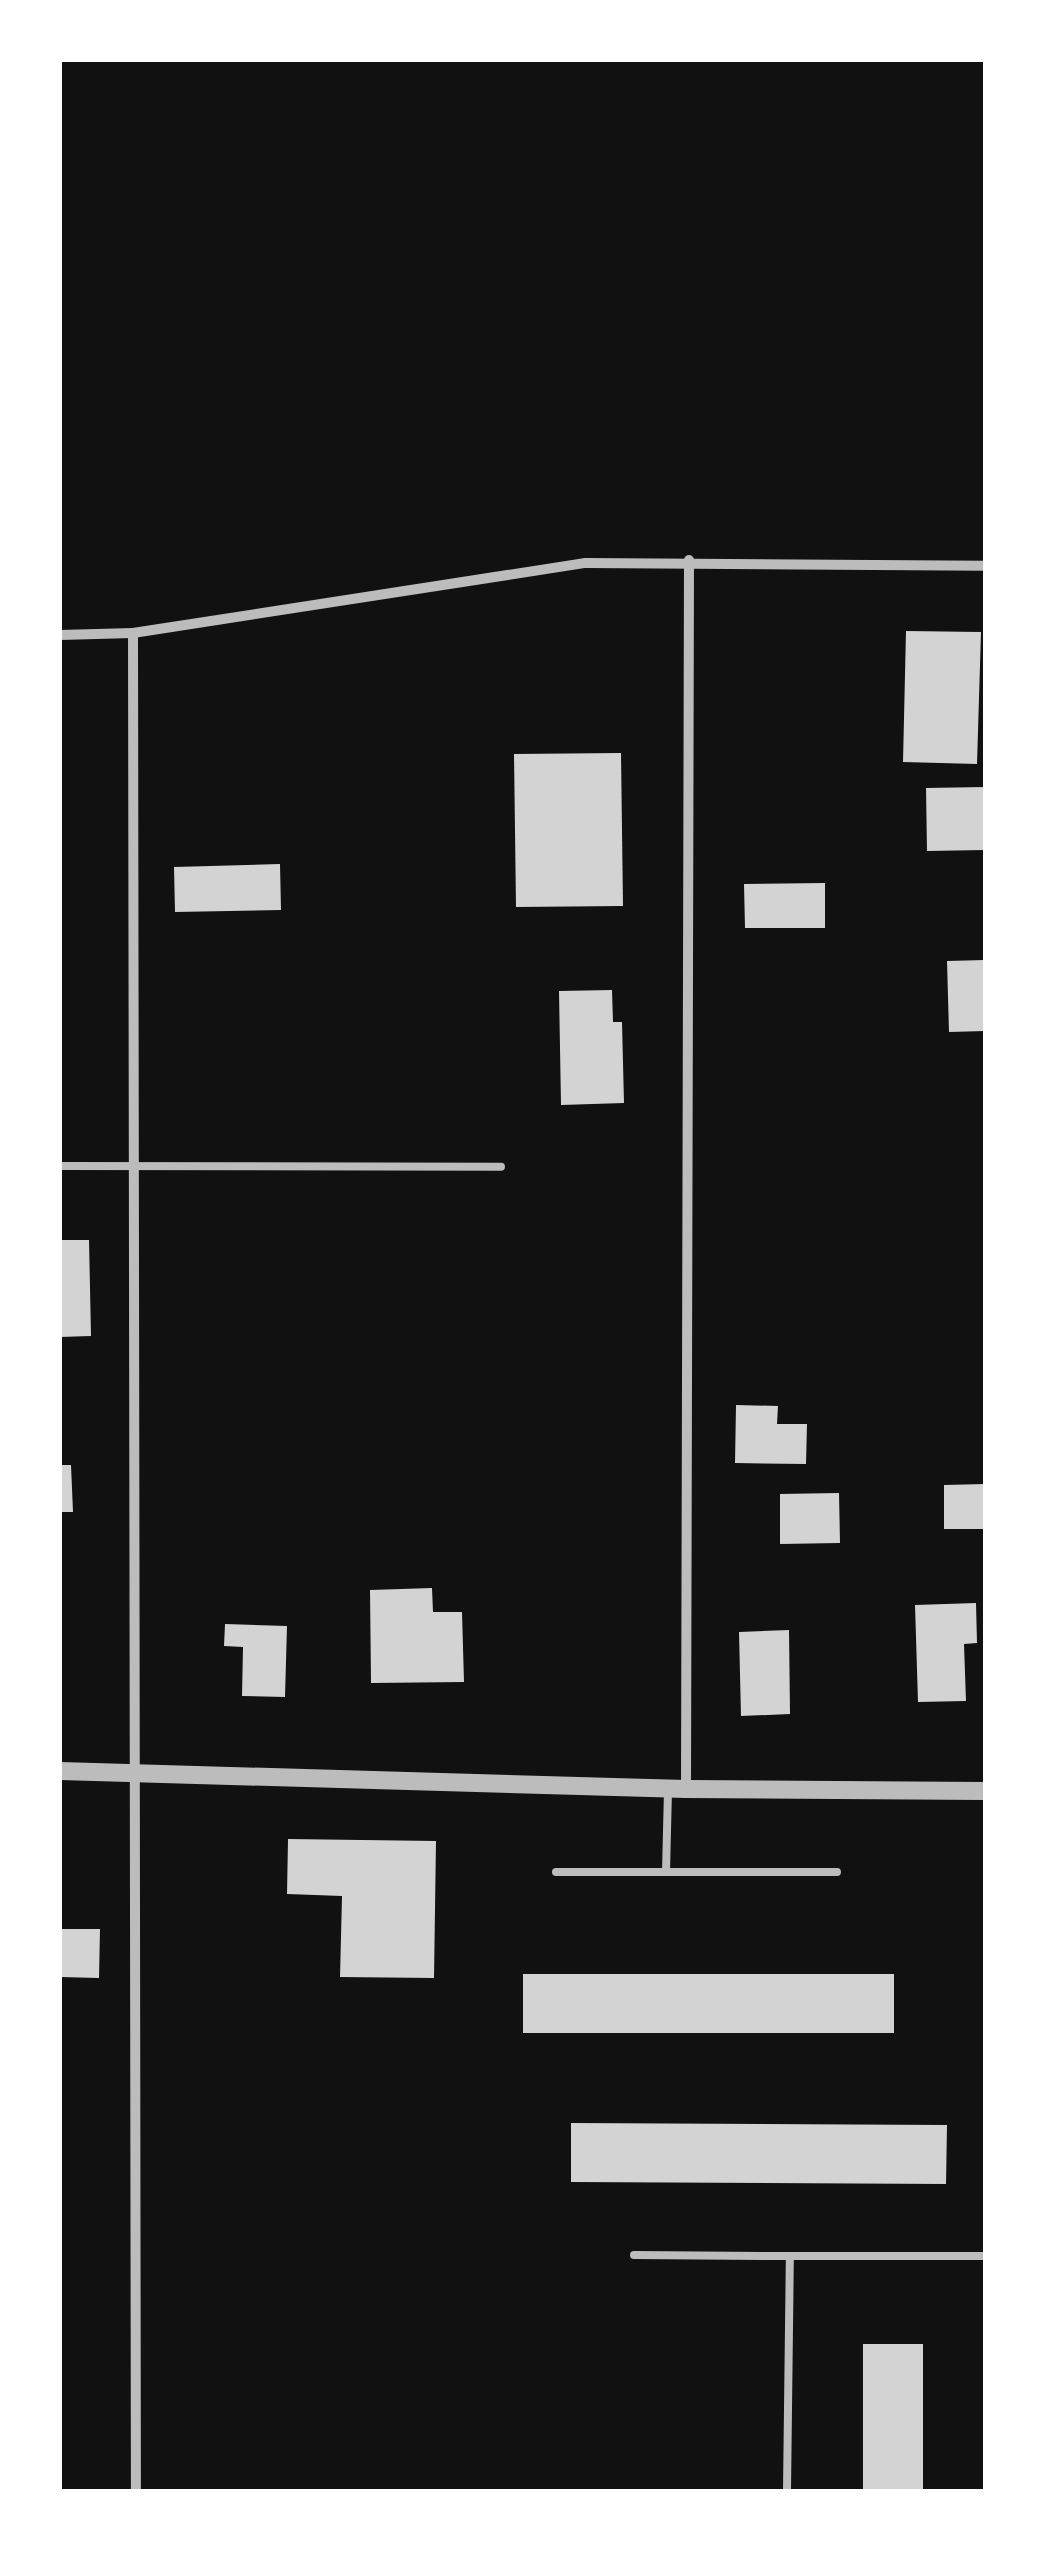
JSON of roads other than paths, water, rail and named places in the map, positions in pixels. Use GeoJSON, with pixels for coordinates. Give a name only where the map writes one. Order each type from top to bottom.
{"type":"FeatureCollection","features":[{"type":"Feature","properties":{"kind":"street"},"geometry":{"type":"LineString","coordinates":[[677,1788],[689,560]]}},
{"type":"Feature","properties":{"kind":"street"},"geometry":{"type":"LineString","coordinates":[[60,635],[134,633],[586,563],[689,560],[985,566]]}},
{"type":"Feature","properties":{"kind":"street"},"geometry":{"type":"LineString","coordinates":[[134,633],[136,2491]]}},
{"type":"Feature","properties":{"kind":"street"},"geometry":{"type":"LineString","coordinates":[[60,1771],[677,1788],[985,1791]]}},
{"type":"Feature","properties":{"kind":"lane"},"geometry":{"type":"LineString","coordinates":[[60,1166],[500,1168]]}},
{"type":"Feature","properties":{"kind":"lane"},"geometry":{"type":"LineString","coordinates":[[666,1872],[677,1788]]}},
{"type":"Feature","properties":{"kind":"lane"},"geometry":{"type":"LineString","coordinates":[[556,1872],[837,1872]]}},
{"type":"Feature","properties":{"kind":"lane"},"geometry":{"type":"LineString","coordinates":[[634,2254],[985,2256]]}},
{"type":"Feature","properties":{"kind":"lane"},"geometry":{"type":"LineString","coordinates":[[787,2491],[790,2256]]}}]}
